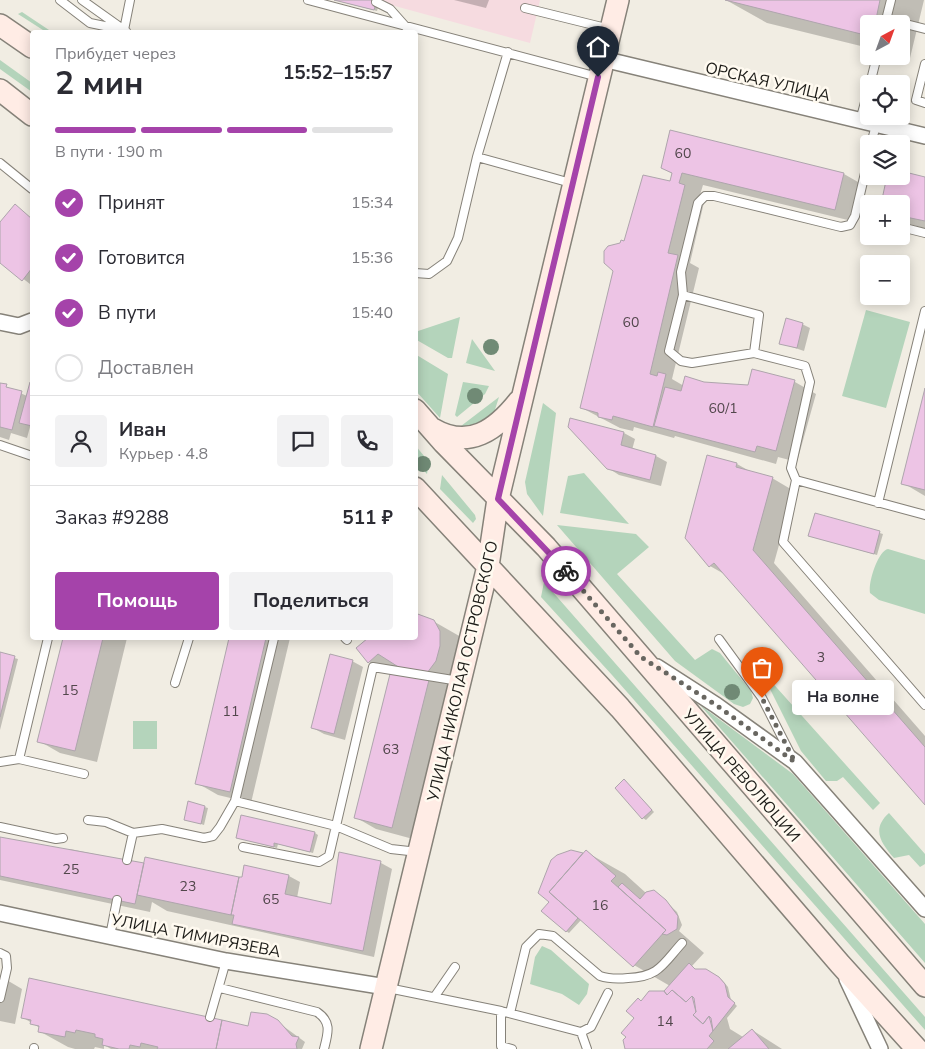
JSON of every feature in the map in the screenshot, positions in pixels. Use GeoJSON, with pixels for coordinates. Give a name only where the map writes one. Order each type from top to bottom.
{"type":"FeatureCollection","features":[{"type":"Feature","properties":{"kind":"main road","name":"УЛИЦА НИКОЛАЯ ОСТРОВСКОГО"},"geometry":{"type":"LineString","coordinates":[[371,1049],[461,682],[488,566],[498,499],[521,399],[618,0]]}},
{"type":"Feature","properties":{"kind":"main road"},"geometry":{"type":"LineString","coordinates":[[0,25],[30,46]]}},
{"type":"Feature","properties":{"kind":"main road"},"geometry":{"type":"LineString","coordinates":[[0,90],[30,112]]}},
{"type":"Feature","properties":{"kind":"main road"},"geometry":{"type":"LineString","coordinates":[[430,428],[446,436],[462,438],[474,436],[491,429],[506,418],[521,399]]}},
{"type":"Feature","properties":{"kind":"main road","name":"УЛИЦА РЕВОЛЮЦИИ"},"geometry":{"type":"LineString","coordinates":[[418,414],[546,547],[925,986]]}},
{"type":"Feature","properties":{"kind":"main road"},"geometry":{"type":"LineString","coordinates":[[418,491],[620,708],[840,964],[917,1049]]}},
{"type":"Feature","properties":{"kind":"street","name":"ОРСКАЯ УЛИЦА"},"geometry":{"type":"LineString","coordinates":[[601,68],[860,121]]}},
{"type":"Feature","properties":{"kind":"street","name":"ОРСКАЯ УЛИЦА"},"geometry":{"type":"LineString","coordinates":[[876,125],[925,136]]}},
{"type":"Feature","properties":{"kind":"street"},"geometry":{"type":"LineString","coordinates":[[0,322],[28,325]]}},
{"type":"Feature","properties":{"kind":"street"},"geometry":{"type":"LineString","coordinates":[[641,657],[716,705],[795,762],[925,909]]}},
{"type":"Feature","properties":{"kind":"street","name":"УЛИЦА ТИМИРЯЗЕВА"},"geometry":{"type":"LineString","coordinates":[[0,913],[226,960],[386,988]]}},
{"type":"Feature","properties":{"kind":"street"},"geometry":{"type":"LineString","coordinates":[[840,964],[880,1049]]}},
{"type":"Feature","properties":{"kind":"lane"},"geometry":{"type":"LineString","coordinates":[[60,0],[90,23],[122,30]]}},
{"type":"Feature","properties":{"kind":"lane"},"geometry":{"type":"LineString","coordinates":[[82,0],[125,30]]}},
{"type":"Feature","properties":{"kind":"lane"},"geometry":{"type":"LineString","coordinates":[[126,30],[130,0]]}},
{"type":"Feature","properties":{"kind":"lane"},"geometry":{"type":"LineString","coordinates":[[308,0],[508,52],[601,68]]}},
{"type":"Feature","properties":{"kind":"lane"},"geometry":{"type":"LineString","coordinates":[[888,15],[891,0]]}},
{"type":"Feature","properties":{"kind":"lane"},"geometry":{"type":"LineString","coordinates":[[376,2],[390,9],[406,27]]}},
{"type":"Feature","properties":{"kind":"lane"},"geometry":{"type":"LineString","coordinates":[[524,8],[610,29]]}},
{"type":"Feature","properties":{"kind":"lane"},"geometry":{"type":"LineString","coordinates":[[910,26],[925,29]]}},
{"type":"Feature","properties":{"kind":"lane"},"geometry":{"type":"LineString","coordinates":[[418,273],[429,274],[447,261],[458,238],[477,157],[508,52]]}},
{"type":"Feature","properties":{"kind":"lane"},"geometry":{"type":"LineString","coordinates":[[925,64],[916,100],[925,103]]}},
{"type":"Feature","properties":{"kind":"lane"},"geometry":{"type":"LineString","coordinates":[[873,135],[876,125]]}},
{"type":"Feature","properties":{"kind":"lane"},"geometry":{"type":"LineString","coordinates":[[477,157],[573,184]]}},
{"type":"Feature","properties":{"kind":"lane"},"geometry":{"type":"LineString","coordinates":[[0,163],[30,187]]}},
{"type":"Feature","properties":{"kind":"lane"},"geometry":{"type":"LineString","coordinates":[[862,185],[855,216],[850,225],[841,227],[714,196],[705,196],[698,203],[682,272],[683,295],[669,351],[681,361],[692,364],[754,353],[805,366],[810,382],[791,468],[796,480],[783,542],[925,705]]}},
{"type":"Feature","properties":{"kind":"lane"},"geometry":{"type":"LineString","coordinates":[[910,229],[925,233]]}},
{"type":"Feature","properties":{"kind":"lane"},"geometry":{"type":"LineString","coordinates":[[683,295],[759,315],[754,353]]}},
{"type":"Feature","properties":{"kind":"lane"},"geometry":{"type":"LineString","coordinates":[[878,502],[925,311]]}},
{"type":"Feature","properties":{"kind":"lane"},"geometry":{"type":"LineString","coordinates":[[0,444],[30,455]]}},
{"type":"Feature","properties":{"kind":"lane"},"geometry":{"type":"LineString","coordinates":[[796,480],[925,515]]}},
{"type":"Feature","properties":{"kind":"lane"},"geometry":{"type":"LineString","coordinates":[[720,639],[762,698],[795,762]]}},
{"type":"Feature","properties":{"kind":"lane"},"geometry":{"type":"LineString","coordinates":[[19,759],[48,640]]}},
{"type":"Feature","properties":{"kind":"lane"},"geometry":{"type":"LineString","coordinates":[[175,683],[188,640]]}},
{"type":"Feature","properties":{"kind":"lane"},"geometry":{"type":"LineString","coordinates":[[88,820],[106,822],[133,833],[162,829],[204,838],[212,836],[235,801],[274,640]]}},
{"type":"Feature","properties":{"kind":"lane"},"geometry":{"type":"LineString","coordinates":[[243,847],[319,862],[328,856],[373,666],[461,682]]}},
{"type":"Feature","properties":{"kind":"lane"},"geometry":{"type":"LineString","coordinates":[[0,762],[19,759],[84,774]]}},
{"type":"Feature","properties":{"kind":"lane"},"geometry":{"type":"LineString","coordinates":[[235,801],[336,826],[391,848],[419,852]]}},
{"type":"Feature","properties":{"kind":"lane"},"geometry":{"type":"LineString","coordinates":[[0,827],[56,839],[63,838]]}},
{"type":"Feature","properties":{"kind":"lane"},"geometry":{"type":"LineString","coordinates":[[127,860],[133,833]]}},
{"type":"Feature","properties":{"kind":"lane"},"geometry":{"type":"LineString","coordinates":[[110,936],[117,900]]}},
{"type":"Feature","properties":{"kind":"lane"},"geometry":{"type":"LineString","coordinates":[[510,1013],[526,947],[539,934],[553,936],[600,976],[608,979],[650,976],[656,972],[682,943]]}},
{"type":"Feature","properties":{"kind":"lane"},"geometry":{"type":"LineString","coordinates":[[0,952],[6,956],[7,968],[0,998]]}},
{"type":"Feature","properties":{"kind":"lane"},"geometry":{"type":"LineString","coordinates":[[210,1017],[220,988],[226,960]]}},
{"type":"Feature","properties":{"kind":"lane"},"geometry":{"type":"LineString","coordinates":[[435,996],[455,967]]}},
{"type":"Feature","properties":{"kind":"lane"},"geometry":{"type":"LineString","coordinates":[[220,988],[317,1012],[325,1018],[329,1025],[324,1049]]}},
{"type":"Feature","properties":{"kind":"lane"},"geometry":{"type":"LineString","coordinates":[[386,988],[435,996],[581,1032],[591,1026],[608,993]]}},
{"type":"Feature","properties":{"kind":"lane"},"geometry":{"type":"LineString","coordinates":[[501,1011],[501,1046],[512,1049]]}},
{"type":"Feature","properties":{"kind":"lane"},"geometry":{"type":"LineString","coordinates":[[581,1032],[588,1049]]}},
{"type":"Feature","properties":{"kind":"shaded area"},"geometry":{"type":"Polygon","coordinates":[[[373,0],[540,0],[530,43],[373,0]]]}},
{"type":"Feature","properties":{"kind":"green space"},"geometry":{"type":"Polygon","coordinates":[[[22,12],[49,30],[43,30],[18,14],[22,12]]]}},
{"type":"Feature","properties":{"kind":"green space"},"geometry":{"type":"Polygon","coordinates":[[[0,60],[30,82],[30,91],[0,69],[0,60]]]}},
{"type":"Feature","properties":{"kind":"green space"},"geometry":{"type":"Polygon","coordinates":[[[866,310],[910,322],[886,408],[842,396],[866,310]]]}},
{"type":"Feature","properties":{"kind":"green space"},"geometry":{"type":"Polygon","coordinates":[[[460,317],[452,358],[448,358],[418,341],[418,331],[460,317]]]}},
{"type":"Feature","properties":{"kind":"green space"},"geometry":{"type":"Polygon","coordinates":[[[472,339],[495,371],[466,363],[472,339]]]}},
{"type":"Feature","properties":{"kind":"green space"},"geometry":{"type":"Polygon","coordinates":[[[418,356],[448,374],[440,418],[418,393],[418,356]]]}},
{"type":"Feature","properties":{"kind":"green space"},"geometry":{"type":"Polygon","coordinates":[[[463,382],[489,386],[485,394],[457,417],[455,415],[463,382]]]}},
{"type":"Feature","properties":{"kind":"green space"},"geometry":{"type":"Polygon","coordinates":[[[499,397],[492,419],[461,432],[461,426],[499,397]]]}},
{"type":"Feature","properties":{"kind":"green space"},"geometry":{"type":"Polygon","coordinates":[[[543,403],[556,413],[543,516],[527,494],[525,482],[543,403]]]}},
{"type":"Feature","properties":{"kind":"green space"},"geometry":{"type":"Polygon","coordinates":[[[418,449],[429,462],[427,474],[418,464],[418,449]]]}},
{"type":"Feature","properties":{"kind":"green space"},"geometry":{"type":"Polygon","coordinates":[[[584,473],[629,524],[560,513],[568,476],[584,473]]]}},
{"type":"Feature","properties":{"kind":"green space"},"geometry":{"type":"Polygon","coordinates":[[[442,475],[475,515],[476,519],[473,523],[440,489],[442,475]]]}},
{"type":"Feature","properties":{"kind":"green space"},"geometry":{"type":"Polygon","coordinates":[[[557,525],[636,534],[649,547],[617,574],[695,660],[712,649],[720,653],[751,691],[753,698],[750,704],[743,707],[734,704],[675,661],[557,525]]]}},
{"type":"Feature","properties":{"kind":"green space"},"geometry":{"type":"Polygon","coordinates":[[[888,549],[925,560],[925,614],[879,600],[870,593],[874,568],[881,555],[888,549]]]}},
{"type":"Feature","properties":{"kind":"green space"},"geometry":{"type":"Polygon","coordinates":[[[544,582],[925,1017],[925,1030],[541,597],[544,582]]]}},
{"type":"Feature","properties":{"kind":"green space"},"geometry":{"type":"Polygon","coordinates":[[[760,669],[880,803],[873,810],[843,777],[837,781],[826,781],[801,751],[760,669]]]}},
{"type":"Feature","properties":{"kind":"green space"},"geometry":{"type":"Polygon","coordinates":[[[700,705],[793,774],[925,924],[925,963],[700,705]]]}},
{"type":"Feature","properties":{"kind":"green space"},"geometry":{"type":"Polygon","coordinates":[[[133,721],[157,721],[157,749],[133,749],[133,721]]]}},
{"type":"Feature","properties":{"kind":"green space"},"geometry":{"type":"Polygon","coordinates":[[[889,813],[925,854],[925,864],[920,867],[909,855],[894,858],[885,847],[879,830],[880,825],[889,813]]]}},
{"type":"Feature","properties":{"kind":"green space"},"geometry":{"type":"Polygon","coordinates":[[[542,946],[551,950],[589,984],[587,994],[579,1005],[562,994],[530,984],[535,957],[542,946]]]}},
{"type":"Feature","properties":{"kind":"building"},"geometry":{"type":"Polygon","coordinates":[[[334,0],[377,0],[374,10],[334,0]]]}},
{"type":"Feature","properties":{"kind":"building"},"geometry":{"type":"Polygon","coordinates":[[[725,0],[880,0],[877,15],[860,15],[860,34],[725,0]]]}},
{"type":"Feature","properties":{"kind":"building"},"geometry":{"type":"Polygon","coordinates":[[[670,130],[844,173],[835,210],[682,173],[679,183],[685,185],[668,253],[678,255],[650,374],[657,376],[658,372],[666,374],[653,427],[613,416],[612,420],[598,417],[598,413],[580,408],[613,271],[604,263],[604,251],[608,246],[620,243],[621,240],[624,241],[643,175],[670,181],[672,173],[661,168],[670,130]]]}},
{"type":"Feature","properties":{"kind":"building"},"geometry":{"type":"Polygon","coordinates":[[[910,173],[925,177],[925,221],[910,218],[910,195],[883,195],[885,185],[910,185],[910,173]]]}},
{"type":"Feature","properties":{"kind":"building"},"geometry":{"type":"Polygon","coordinates":[[[15,204],[30,217],[30,271],[22,281],[0,263],[0,222],[15,204]]]}},
{"type":"Feature","properties":{"kind":"building"},"geometry":{"type":"Polygon","coordinates":[[[786,318],[803,323],[797,348],[779,344],[786,318]]]}},
{"type":"Feature","properties":{"kind":"building"},"geometry":{"type":"Polygon","coordinates":[[[752,369],[795,380],[776,451],[757,446],[755,452],[654,426],[665,387],[681,391],[685,376],[704,382],[748,385],[752,369]]]}},
{"type":"Feature","properties":{"kind":"building"},"geometry":{"type":"Polygon","coordinates":[[[30,382],[30,426],[19,423],[30,382]]]}},
{"type":"Feature","properties":{"kind":"building"},"geometry":{"type":"Polygon","coordinates":[[[0,383],[7,384],[6,387],[22,391],[12,430],[0,427],[0,383]]]}},
{"type":"Feature","properties":{"kind":"building"},"geometry":{"type":"Polygon","coordinates":[[[925,388],[925,490],[901,484],[925,388]]]}},
{"type":"Feature","properties":{"kind":"building"},"geometry":{"type":"Polygon","coordinates":[[[570,418],[624,432],[621,445],[656,455],[650,480],[607,469],[568,427],[570,418]]]}},
{"type":"Feature","properties":{"kind":"building"},"geometry":{"type":"Polygon","coordinates":[[[707,455],[737,463],[736,467],[773,477],[753,550],[925,747],[925,805],[714,563],[709,567],[685,538],[707,455]]]}},
{"type":"Feature","properties":{"kind":"building"},"geometry":{"type":"Polygon","coordinates":[[[815,513],[880,531],[874,554],[808,536],[815,513]]]}},
{"type":"Feature","properties":{"kind":"building"},"geometry":{"type":"Polygon","coordinates":[[[418,614],[434,620],[440,631],[440,646],[436,661],[427,673],[400,668],[378,654],[368,663],[356,648],[366,640],[418,640],[418,614]]]}},
{"type":"Feature","properties":{"kind":"building"},"geometry":{"type":"Polygon","coordinates":[[[62,640],[103,640],[75,751],[37,742],[62,640]]]}},
{"type":"Feature","properties":{"kind":"building"},"geometry":{"type":"Polygon","coordinates":[[[229,640],[266,640],[230,792],[195,784],[229,640]]]}},
{"type":"Feature","properties":{"kind":"building"},"geometry":{"type":"Polygon","coordinates":[[[0,652],[15,656],[0,717],[0,652]]]}},
{"type":"Feature","properties":{"kind":"building"},"geometry":{"type":"Polygon","coordinates":[[[330,654],[353,660],[334,734],[311,728],[330,654]]]}},
{"type":"Feature","properties":{"kind":"building"},"geometry":{"type":"Polygon","coordinates":[[[391,670],[429,680],[392,828],[354,818],[391,670]]]}},
{"type":"Feature","properties":{"kind":"building"},"geometry":{"type":"Polygon","coordinates":[[[624,779],[652,810],[642,819],[615,788],[624,779]]]}},
{"type":"Feature","properties":{"kind":"building"},"geometry":{"type":"Polygon","coordinates":[[[188,801],[205,806],[201,824],[184,820],[188,801]]]}},
{"type":"Feature","properties":{"kind":"building"},"geometry":{"type":"Polygon","coordinates":[[[241,815],[315,832],[310,852],[274,843],[274,847],[236,838],[241,815]]]}},
{"type":"Feature","properties":{"kind":"building"},"geometry":{"type":"Polygon","coordinates":[[[0,837],[144,863],[135,904],[0,876],[0,837]]]}},
{"type":"Feature","properties":{"kind":"building"},"geometry":{"type":"Polygon","coordinates":[[[571,850],[583,853],[549,892],[578,918],[566,932],[541,911],[549,902],[538,893],[551,860],[557,855],[571,850]]]}},
{"type":"Feature","properties":{"kind":"building"},"geometry":{"type":"Polygon","coordinates":[[[586,850],[616,876],[611,881],[666,930],[633,967],[549,892],[586,850]]]}},
{"type":"Feature","properties":{"kind":"building"},"geometry":{"type":"Polygon","coordinates":[[[339,852],[381,861],[363,951],[232,924],[234,915],[231,915],[239,877],[242,877],[244,865],[289,875],[285,894],[331,904],[339,852]]]}},
{"type":"Feature","properties":{"kind":"building"},"geometry":{"type":"Polygon","coordinates":[[[145,857],[239,877],[231,915],[137,895],[145,857]]]}},
{"type":"Feature","properties":{"kind":"building"},"geometry":{"type":"Polygon","coordinates":[[[622,883],[640,899],[646,892],[654,890],[666,900],[678,916],[677,929],[667,935],[662,934],[666,930],[618,887],[622,883]]]}},
{"type":"Feature","properties":{"kind":"building"},"geometry":{"type":"Polygon","coordinates":[[[689,963],[695,969],[706,969],[719,977],[725,984],[728,997],[735,1003],[713,1031],[709,1016],[703,1024],[693,1015],[696,1012],[692,996],[686,1002],[672,990],[667,995],[664,991],[689,963]]]}},
{"type":"Feature","properties":{"kind":"building"},"geometry":{"type":"Polygon","coordinates":[[[29,978],[222,1020],[216,1049],[157,1049],[158,1047],[141,1043],[140,1047],[130,1045],[129,1049],[119,1049],[102,1045],[103,1039],[95,1037],[95,1034],[76,1030],[75,1033],[66,1031],[65,1037],[38,1032],[39,1026],[30,1024],[31,1020],[21,1018],[29,978]]]}},
{"type":"Feature","properties":{"kind":"building"},"geometry":{"type":"Polygon","coordinates":[[[672,990],[686,1002],[692,996],[694,998],[696,1012],[693,1015],[703,1024],[709,1016],[711,1018],[713,1031],[709,1036],[714,1041],[707,1049],[625,1049],[623,1040],[626,1037],[621,1033],[634,1018],[626,1011],[638,998],[641,1001],[649,991],[664,991],[667,995],[672,990]]]}},
{"type":"Feature","properties":{"kind":"building"},"geometry":{"type":"Polygon","coordinates":[[[251,1012],[267,1014],[278,1020],[292,1036],[299,1037],[296,1044],[297,1049],[216,1049],[222,1020],[248,1026],[251,1012]]]}},
{"type":"Feature","properties":{"kind":"building"},"geometry":{"type":"Polygon","coordinates":[[[752,1029],[769,1049],[728,1049],[752,1029]]]}},
{"type":"Feature","properties":{"kind":"way so far"},"geometry":{"type":"LineString","coordinates":[[566,571],[641,657],[716,705],[795,762],[778,733],[762,698]]}},
{"type":"Feature","properties":{"kind":"place","name":"На волне"},"geometry":{"type":"Point","coordinates":[762,698]}},
{"type":"Feature","properties":{"kind":"route"},"geometry":{"type":"LineString","coordinates":[[566,571],[546,547],[498,499],[598,77]]}}]}
